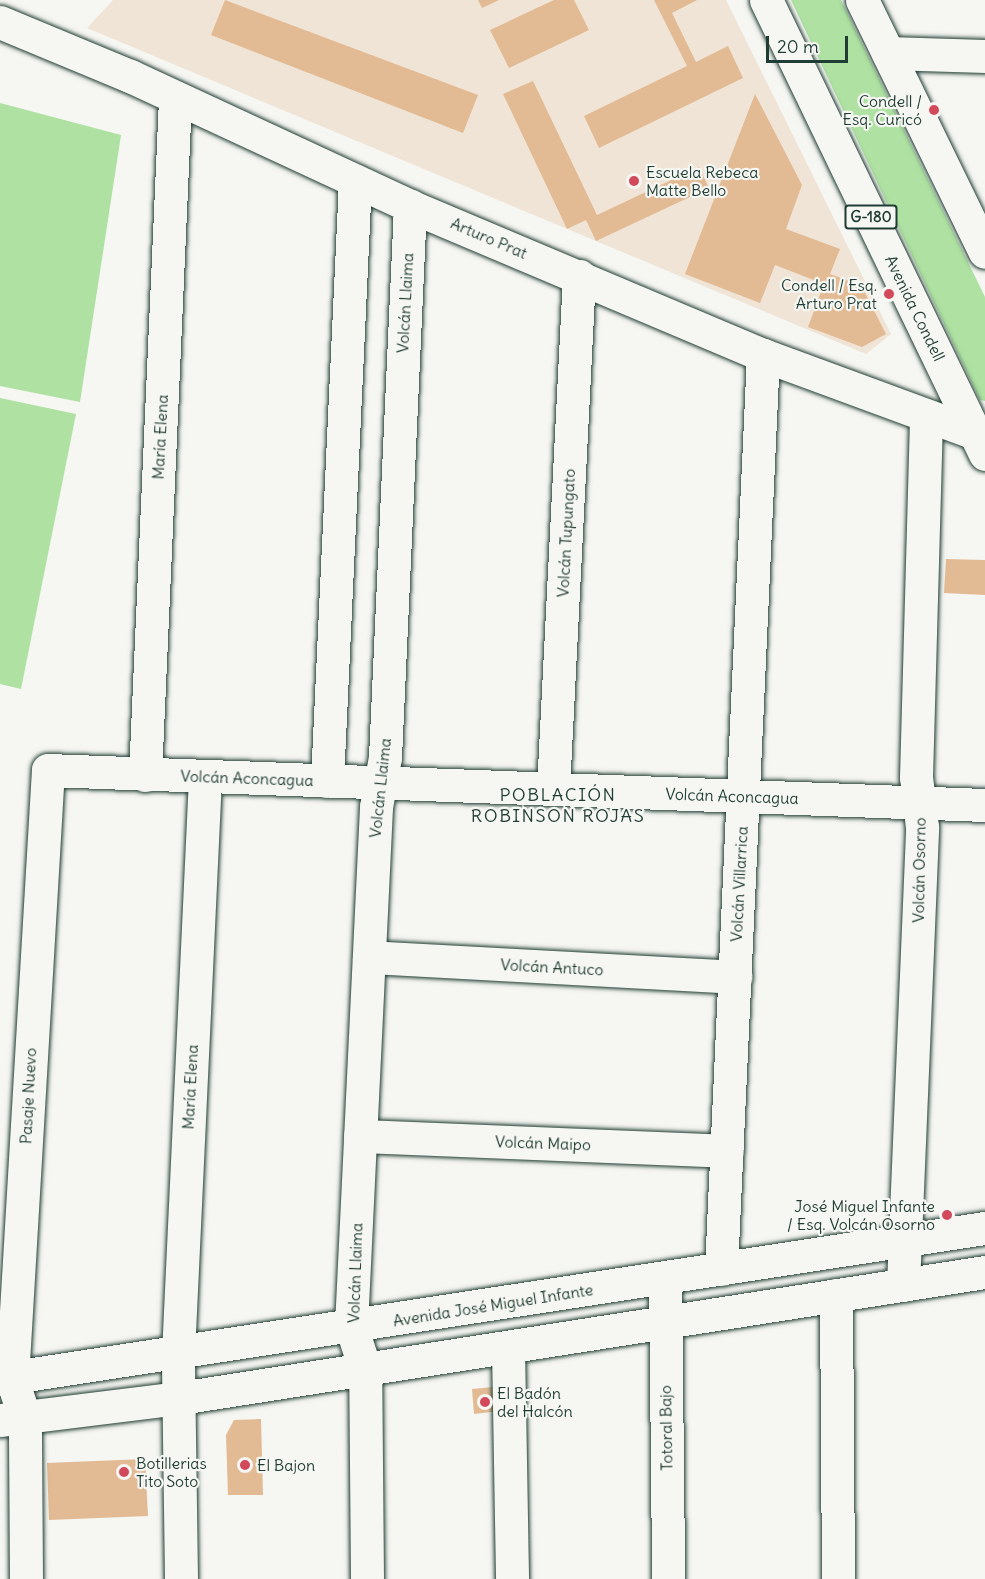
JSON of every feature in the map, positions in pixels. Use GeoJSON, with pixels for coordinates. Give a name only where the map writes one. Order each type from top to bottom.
{"type":"FeatureCollection","features":[{"type":"Feature","properties":{"kind":"street","name":"Avenida Condell"},"geometry":{"type":"LineString","coordinates":[[766,0],[982,441]]}},
{"type":"Feature","properties":{"kind":"street"},"geometry":{"type":"LineString","coordinates":[[862,0],[982,240]]}},
{"type":"Feature","properties":{"kind":"street","name":"Arturo Prat"},"geometry":{"type":"LineString","coordinates":[[0,22],[410,206],[763,355],[982,441]]}},
{"type":"Feature","properties":{"kind":"street"},"geometry":{"type":"LineString","coordinates":[[888,53],[985,56]]}},
{"type":"Feature","properties":{"kind":"street","name":"María Elena"},"geometry":{"type":"LineString","coordinates":[[145,775],[176,100]]}},
{"type":"Feature","properties":{"kind":"street"},"geometry":{"type":"LineString","coordinates":[[327,781],[355,181]]}},
{"type":"Feature","properties":{"kind":"street","name":"Volcán Llaima"},"geometry":{"type":"LineString","coordinates":[[367,1579],[365,1369],[351,1326],[410,206]]}},
{"type":"Feature","properties":{"kind":"street","name":"Volcán Tupungato"},"geometry":{"type":"LineString","coordinates":[[553,789],[579,276]]}},
{"type":"Feature","properties":{"kind":"street","name":"Volcán Villarrica"},"geometry":{"type":"LineString","coordinates":[[721,1269],[763,355]]}},
{"type":"Feature","properties":{"kind":"street","name":"Volcán Osorno"},"geometry":{"type":"LineString","coordinates":[[903,1285],[922,827],[916,777],[926,418]]}},
{"type":"Feature","properties":{"kind":"street","name":"Volcán Aconcagua"},"geometry":{"type":"LineString","coordinates":[[48,770],[985,805]]}},
{"type":"Feature","properties":{"kind":"street","name":"Pasaje Nuevo"},"geometry":{"type":"LineString","coordinates":[[26,1579],[12,1420],[6,1379],[48,770]]}},
{"type":"Feature","properties":{"kind":"street","name":"María Elena"},"geometry":{"type":"LineString","coordinates":[[181,1579],[178,1354],[205,777]]}},
{"type":"Feature","properties":{"kind":"street","name":"Volcán Antuco"},"geometry":{"type":"LineString","coordinates":[[369,957],[735,977]]}},
{"type":"Feature","properties":{"kind":"street","name":"Volcán Maipo"},"geometry":{"type":"LineString","coordinates":[[360,1136],[726,1151]]}},
{"type":"Feature","properties":{"kind":"street","name":"Avenida José Miguel Infante"},"geometry":{"type":"LineString","coordinates":[[6,1379],[985,1228]]}},
{"type":"Feature","properties":{"kind":"street"},"geometry":{"type":"LineString","coordinates":[[12,1420],[180,1398],[985,1272]]}},
{"type":"Feature","properties":{"kind":"street","name":"Totoral Bajo"},"geometry":{"type":"LineString","coordinates":[[665,1278],[668,1579]]}},
{"type":"Feature","properties":{"kind":"street"},"geometry":{"type":"LineString","coordinates":[[836,1296],[838,1579]]}},
{"type":"Feature","properties":{"kind":"street"},"geometry":{"type":"LineString","coordinates":[[508,1347],[512,1579]]}},
{"type":"Feature","properties":{"kind":"shaded area","name":"Escuela Rebeca Matte Bello"},"geometry":{"type":"Polygon","coordinates":[[[113,0],[726,0],[891,334],[866,354],[87,28],[113,0]]]}},
{"type":"Feature","properties":{"kind":"green space"},"geometry":{"type":"Polygon","coordinates":[[[791,0],[841,0],[985,297],[985,401],[980,400],[791,0]]]}},
{"type":"Feature","properties":{"kind":"green space"},"geometry":{"type":"Polygon","coordinates":[[[0,103],[121,135],[80,402],[0,386],[0,103]]]}},
{"type":"Feature","properties":{"kind":"green space"},"geometry":{"type":"Polygon","coordinates":[[[0,398],[76,414],[21,689],[0,684],[0,398]]]}},
{"type":"Feature","properties":{"kind":"building"},"geometry":{"type":"Polygon","coordinates":[[[225,0],[478,95],[463,133],[211,35],[225,0]]]}},
{"type":"Feature","properties":{"kind":"building"},"geometry":{"type":"Polygon","coordinates":[[[478,0],[499,0],[482,8],[478,0]]]}},
{"type":"Feature","properties":{"kind":"building"},"geometry":{"type":"Polygon","coordinates":[[[554,0],[574,0],[589,30],[509,68],[490,30],[554,0]]]}},
{"type":"Feature","properties":{"kind":"building"},"geometry":{"type":"Polygon","coordinates":[[[654,0],[697,0],[672,13],[696,62],[728,46],[743,78],[599,148],[584,116],[687,66],[654,0]]]}},
{"type":"Feature","properties":{"kind":"building"},"geometry":{"type":"Polygon","coordinates":[[[533,81],[597,215],[699,167],[709,188],[596,241],[586,220],[567,229],[503,94],[533,81]]]}},
{"type":"Feature","properties":{"kind":"building"},"geometry":{"type":"Polygon","coordinates":[[[755,94],[802,185],[786,229],[840,249],[830,274],[861,285],[886,334],[862,347],[808,327],[824,284],[775,265],[760,303],[685,274],[755,94]]]}},
{"type":"Feature","properties":{"kind":"building"},"geometry":{"type":"Polygon","coordinates":[[[946,559],[985,560],[985,595],[944,593],[946,559]]]}},
{"type":"Feature","properties":{"kind":"building","name":"El Badón del Halcón"},"geometry":{"type":"Polygon","coordinates":[[[493,1387],[499,1411],[474,1414],[472,1389],[493,1387]]]}},
{"type":"Feature","properties":{"kind":"building","name":"El Bajon"},"geometry":{"type":"Polygon","coordinates":[[[261,1419],[263,1495],[228,1495],[226,1435],[234,1420],[261,1419]]]}},
{"type":"Feature","properties":{"kind":"building"},"geometry":{"type":"Polygon","coordinates":[[[145,1459],[148,1516],[49,1520],[47,1463],[145,1459]]]}},
{"type":"Feature","properties":{"kind":"place","name":"Condell / Esq. Curicó"},"geometry":{"type":"Point","coordinates":[934,110]}},
{"type":"Feature","properties":{"kind":"place","name":"Escuela Rebeca Matte Bello"},"geometry":{"type":"Point","coordinates":[634,181]}},
{"type":"Feature","properties":{"kind":"place","name":"Condell / Esq. Arturo Prat"},"geometry":{"type":"Point","coordinates":[889,294]}},
{"type":"Feature","properties":{"kind":"place","name":"José Miguel Infante / Esq. Volcán Osorno"},"geometry":{"type":"Point","coordinates":[947,1215]}},
{"type":"Feature","properties":{"kind":"place","name":"El Badón del Halcón"},"geometry":{"type":"Point","coordinates":[485,1402]}},
{"type":"Feature","properties":{"kind":"place","name":"El Bajon"},"geometry":{"type":"Point","coordinates":[245,1465]}},
{"type":"Feature","properties":{"kind":"place","name":"Botillerias Tito Soto"},"geometry":{"type":"Point","coordinates":[124,1472]}},
{"type":"Feature","properties":{"kind":"district","name":"POBLACIÓN ROBINSON ROJAS"},"geometry":{"type":"Point","coordinates":[558,806]}}]}
